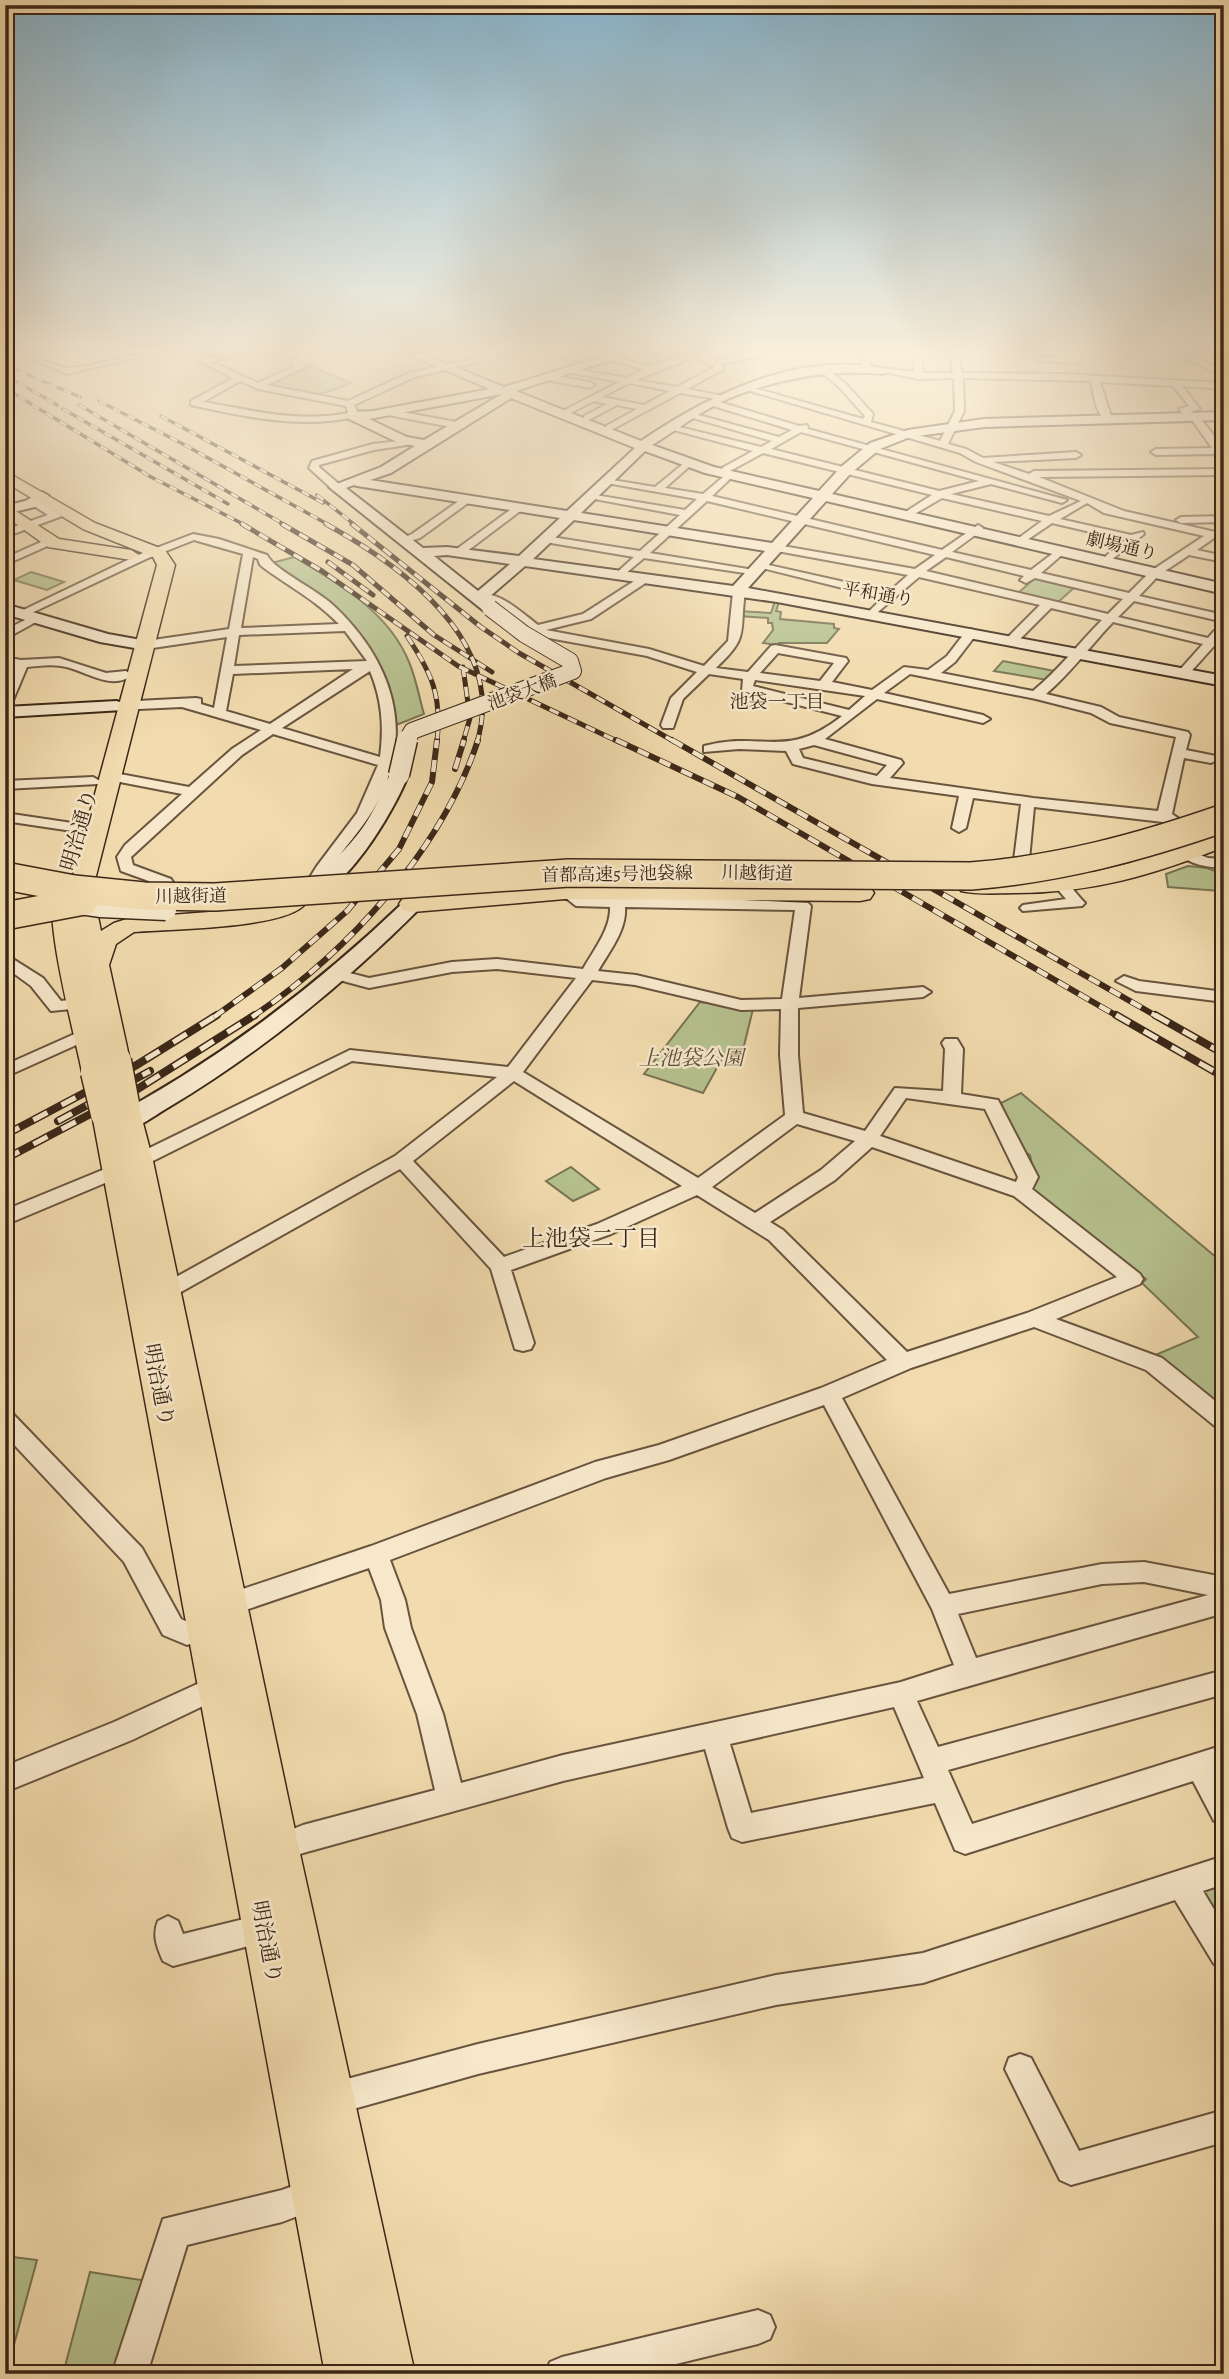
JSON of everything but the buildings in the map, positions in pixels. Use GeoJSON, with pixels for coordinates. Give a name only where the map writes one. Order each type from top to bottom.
{"type":"FeatureCollection","features":[{"type":"Feature","properties":{"kind":"highway"},"geometry":{"type":"LineString","coordinates":[[413,904],[565,891],[838,879],[965,880],[1035,884],[1111,877],[1179,832],[1224,816]]}},
{"type":"Feature","properties":{"kind":"highway","name":"首都高速5号池袋線"},"geometry":{"type":"LineString","coordinates":[[8,895],[91,894],[167,898],[234,896],[569,873],[971,876],[1026,872],[1101,858],[1148,846],[1224,816]]}},
{"type":"Feature","properties":{"kind":"highway","name":"首都高速5号池袋線"},"geometry":{"type":"LineString","coordinates":[[8,895],[79,904],[174,909],[570,882],[986,883],[1047,878],[1093,870],[1149,855],[1224,829]]}},
{"type":"Feature","properties":{"kind":"highway"},"geometry":{"type":"LineString","coordinates":[[1179,832],[1223,861]]}},
{"type":"Feature","properties":{"kind":"highway"},"geometry":{"type":"LineString","coordinates":[[413,904],[449,878],[482,869],[628,863],[838,879]]}},
{"type":"Feature","properties":{"kind":"highway","name":"川越街道"},"geometry":{"type":"LineString","coordinates":[[71,904],[113,895],[236,895],[581,872],[965,880]]}},
{"type":"Feature","properties":{"kind":"highway","name":"川越街道"},"geometry":{"type":"LineString","coordinates":[[71,904],[165,904],[566,883],[741,877]]}},
{"type":"Feature","properties":{"kind":"highway"},"geometry":{"type":"LineString","coordinates":[[965,880],[1035,884]]}},
{"type":"Feature","properties":{"kind":"highway"},"geometry":{"type":"LineString","coordinates":[[8,895],[71,904],[301,898]]}},
{"type":"Feature","properties":{"kind":"highway"},"geometry":{"type":"LineString","coordinates":[[165,904],[301,898]]}},
{"type":"Feature","properties":{"kind":"main road"},"geometry":{"type":"LineString","coordinates":[[5,475],[38,497],[140,552]]}},
{"type":"Feature","properties":{"kind":"main road"},"geometry":{"type":"LineString","coordinates":[[5,509],[50,541],[61,545],[140,552]]}},
{"type":"Feature","properties":{"kind":"main road","name":"明治通り"},"geometry":{"type":"LineString","coordinates":[[140,552],[164,560],[167,569],[122,706],[101,780],[87,858],[71,904],[96,965],[106,1066],[128,1165],[264,1854],[264,1928],[352,2374]]}},
{"type":"Feature","properties":{"kind":"main road","name":"明治通り"},"geometry":{"type":"LineString","coordinates":[[122,706],[126,675],[141,644]]}},
{"type":"Feature","properties":{"kind":"main road","name":"明治通り"},"geometry":{"type":"LineString","coordinates":[[101,780],[79,828],[72,855],[71,904],[82,1003],[88,1032],[106,1066]]}},
{"type":"Feature","properties":{"kind":"main road"},"geometry":{"type":"LineString","coordinates":[[8,895],[47,868],[72,855]]}},
{"type":"Feature","properties":{"kind":"main road"},"geometry":{"type":"LineString","coordinates":[[96,965],[105,940],[112,932],[130,925],[261,915],[278,912],[301,898]]}},
{"type":"Feature","properties":{"kind":"main road","name":"明治通り"},"geometry":{"type":"LineString","coordinates":[[128,1165],[165,1292],[217,1616],[217,1688],[332,2099],[388,2374]]}},
{"type":"Feature","properties":{"kind":"street"},"geometry":{"type":"LineString","coordinates":[[315,465],[314,468],[336,487],[484,603]]}},
{"type":"Feature","properties":{"kind":"street"},"geometry":{"type":"LineString","coordinates":[[336,487],[394,465]]}},
{"type":"Feature","properties":{"kind":"street"},"geometry":{"type":"LineString","coordinates":[[484,603],[497,585],[624,465]]}},
{"type":"Feature","properties":{"kind":"street"},"geometry":{"type":"LineString","coordinates":[[657,490],[686,465]]}},
{"type":"Feature","properties":{"kind":"street","name":"劇場通り"},"geometry":{"type":"LineString","coordinates":[[697,465],[976,530],[1024,538],[1157,571]]}},
{"type":"Feature","properties":{"kind":"street","name":"劇場通り"},"geometry":{"type":"LineString","coordinates":[[706,465],[727,472]]}},
{"type":"Feature","properties":{"kind":"street"},"geometry":{"type":"LineString","coordinates":[[619,576],[727,472],[738,465]]}},
{"type":"Feature","properties":{"kind":"street"},"geometry":{"type":"LineString","coordinates":[[821,465],[1134,539]]}},
{"type":"Feature","properties":{"kind":"street"},"geometry":{"type":"LineString","coordinates":[[668,725],[677,698],[732,646],[736,638],[735,612],[738,592],[852,465]]}},
{"type":"Feature","properties":{"kind":"street"},"geometry":{"type":"LineString","coordinates":[[907,469],[915,465]]}},
{"type":"Feature","properties":{"kind":"street"},"geometry":{"type":"LineString","coordinates":[[926,465],[1218,536]]}},
{"type":"Feature","properties":{"kind":"street"},"geometry":{"type":"LineString","coordinates":[[994,465],[1121,514]]}},
{"type":"Feature","properties":{"kind":"street"},"geometry":{"type":"LineString","coordinates":[[1085,465],[1092,473]]}},
{"type":"Feature","properties":{"kind":"street"},"geometry":{"type":"LineString","coordinates":[[1167,465],[1173,472]]}},
{"type":"Feature","properties":{"kind":"street"},"geometry":{"type":"LineString","coordinates":[[911,513],[942,493],[1021,474],[1224,471]]}},
{"type":"Feature","properties":{"kind":"street"},"geometry":{"type":"LineString","coordinates":[[884,481],[896,475]]}},
{"type":"Feature","properties":{"kind":"street"},"geometry":{"type":"LineString","coordinates":[[357,481],[916,573],[1210,642]]}},
{"type":"Feature","properties":{"kind":"street"},"geometry":{"type":"LineString","coordinates":[[606,482],[703,497],[1224,619]]}},
{"type":"Feature","properties":{"kind":"street","name":"劇場通り"},"geometry":{"type":"LineString","coordinates":[[823,495],[911,513],[1060,551],[1224,587]]}},
{"type":"Feature","properties":{"kind":"street"},"geometry":{"type":"LineString","coordinates":[[5,499],[38,497],[57,516],[27,524],[5,534]]}},
{"type":"Feature","properties":{"kind":"street"},"geometry":{"type":"LineString","coordinates":[[5,509],[38,497]]}},
{"type":"Feature","properties":{"kind":"street"},"geometry":{"type":"LineString","coordinates":[[589,497],[687,513]]}},
{"type":"Feature","properties":{"kind":"street"},"geometry":{"type":"LineString","coordinates":[[403,540],[416,536],[467,500]]}},
{"type":"Feature","properties":{"kind":"street"},"geometry":{"type":"LineString","coordinates":[[1024,538],[1051,519],[1082,504]]}},
{"type":"Feature","properties":{"kind":"street"},"geometry":{"type":"LineString","coordinates":[[458,553],[518,509]]}},
{"type":"Feature","properties":{"kind":"street"},"geometry":{"type":"LineString","coordinates":[[1110,558],[1154,521],[1224,519]]}},
{"type":"Feature","properties":{"kind":"street"},"geometry":{"type":"LineString","coordinates":[[872,614],[916,573],[976,530]]}},
{"type":"Feature","properties":{"kind":"street"},"geometry":{"type":"LineString","coordinates":[[1037,695],[1058,677],[1108,618],[1157,571],[1187,551],[1218,536]]}},
{"type":"Feature","properties":{"kind":"street"},"geometry":{"type":"LineString","coordinates":[[5,635],[21,614],[140,552],[193,537],[263,557],[265,564],[328,606],[348,627],[384,685],[391,720],[392,769],[376,826],[341,866],[301,898]]}},
{"type":"Feature","properties":{"kind":"street"},"geometry":{"type":"LineString","coordinates":[[545,539],[757,569],[891,596]]}},
{"type":"Feature","properties":{"kind":"street"},"geometry":{"type":"LineString","coordinates":[[5,562],[50,541]]}},
{"type":"Feature","properties":{"kind":"street"},"geometry":{"type":"LineString","coordinates":[[418,553],[436,550],[522,561]]}},
{"type":"Feature","properties":{"kind":"street"},"geometry":{"type":"LineString","coordinates":[[1010,595],[1060,551]]}},
{"type":"Feature","properties":{"kind":"street"},"geometry":{"type":"LineString","coordinates":[[1187,551],[1224,559]]}},
{"type":"Feature","properties":{"kind":"street"},"geometry":{"type":"LineString","coordinates":[[219,713],[249,552]]}},
{"type":"Feature","properties":{"kind":"street","name":"平和通り"},"geometry":{"type":"LineString","coordinates":[[522,561],[872,614],[1224,681]]}},
{"type":"Feature","properties":{"kind":"street"},"geometry":{"type":"LineString","coordinates":[[246,568],[265,564]]}},
{"type":"Feature","properties":{"kind":"street"},"geometry":{"type":"LineString","coordinates":[[534,629],[587,617],[643,580]]}},
{"type":"Feature","properties":{"kind":"street"},"geometry":{"type":"LineString","coordinates":[[484,603],[497,600],[534,629],[550,634],[649,653],[704,670],[872,694],[983,719]]}},
{"type":"Feature","properties":{"kind":"street","name":"池袋大橋"},"geometry":{"type":"LineString","coordinates":[[392,769],[412,731],[561,677],[573,670],[570,661],[524,634],[484,603]]}},
{"type":"Feature","properties":{"kind":"street"},"geometry":{"type":"LineString","coordinates":[[1012,640],[1048,604]]}},
{"type":"Feature","properties":{"kind":"street"},"geometry":{"type":"LineString","coordinates":[[21,614],[106,639],[141,644],[234,632],[348,627]]}},
{"type":"Feature","properties":{"kind":"street"},"geometry":{"type":"LineString","coordinates":[[1183,673],[1224,629]]}},
{"type":"Feature","properties":{"kind":"street"},"geometry":{"type":"LineString","coordinates":[[930,674],[951,659],[971,632]]}},
{"type":"Feature","properties":{"kind":"street"},"geometry":{"type":"LineString","coordinates":[[823,686],[842,660],[775,649],[749,678],[746,688],[850,714]]}},
{"type":"Feature","properties":{"kind":"street"},"geometry":{"type":"LineString","coordinates":[[5,661],[21,666],[64,662],[115,678],[126,675]]}},
{"type":"Feature","properties":{"kind":"street"},"geometry":{"type":"LineString","coordinates":[[228,670],[374,665]]}},
{"type":"Feature","properties":{"kind":"street"},"geometry":{"type":"LineString","coordinates":[[165,904],[168,887],[166,882],[127,868],[124,857],[130,848],[236,752],[361,669],[374,665]]}},
{"type":"Feature","properties":{"kind":"street"},"geometry":{"type":"LineString","coordinates":[[5,705],[21,666]]}},
{"type":"Feature","properties":{"kind":"street"},"geometry":{"type":"LineString","coordinates":[[709,749],[723,744],[791,747],[812,740],[837,727],[872,694],[908,670],[1037,695],[1096,710],[1115,720],[1183,735],[1179,832],[1027,802],[880,781],[798,761],[791,747]]}},
{"type":"Feature","properties":{"kind":"street"},"geometry":{"type":"LineString","coordinates":[[5,712],[184,703],[210,701],[222,696]]}},
{"type":"Feature","properties":{"kind":"street"},"geometry":{"type":"LineString","coordinates":[[184,703],[272,728],[392,769]]}},
{"type":"Feature","properties":{"kind":"street"},"geometry":{"type":"LineString","coordinates":[[812,740],[896,763],[880,781]]}},
{"type":"Feature","properties":{"kind":"street"},"geometry":{"type":"LineString","coordinates":[[1181,753],[1211,759]]}},
{"type":"Feature","properties":{"kind":"street"},"geometry":{"type":"LineString","coordinates":[[5,785],[120,778],[192,792]]}},
{"type":"Feature","properties":{"kind":"street"},"geometry":{"type":"LineString","coordinates":[[959,828],[967,792]]}},
{"type":"Feature","properties":{"kind":"street"},"geometry":{"type":"LineString","coordinates":[[1027,802],[1021,860],[1035,884]]}},
{"type":"Feature","properties":{"kind":"street"},"geometry":{"type":"LineString","coordinates":[[5,817],[79,828]]}},
{"type":"Feature","properties":{"kind":"street"},"geometry":{"type":"LineString","coordinates":[[8,895],[66,889],[113,895]]}},
{"type":"Feature","properties":{"kind":"street"},"geometry":{"type":"LineString","coordinates":[[565,891],[582,903],[803,906],[790,1004],[789,1055],[793,1118]]}},
{"type":"Feature","properties":{"kind":"street"},"geometry":{"type":"LineString","coordinates":[[8,895],[71,904]]}},
{"type":"Feature","properties":{"kind":"street"},"geometry":{"type":"LineString","coordinates":[[165,1292],[402,1160],[513,1073],[588,974],[618,917],[617,903]]}},
{"type":"Feature","properties":{"kind":"street"},"geometry":{"type":"LineString","coordinates":[[117,1117],[200,1078],[246,1047],[338,975],[413,904]]}},
{"type":"Feature","properties":{"kind":"street"},"geometry":{"type":"LineString","coordinates":[[5,959],[43,988],[57,1007],[82,1003]]}},
{"type":"Feature","properties":{"kind":"street"},"geometry":{"type":"LineString","coordinates":[[338,975],[369,983],[452,967],[497,964],[636,980],[706,999],[741,1005],[790,1004],[923,992]]}},
{"type":"Feature","properties":{"kind":"street"},"geometry":{"type":"LineString","coordinates":[[1124,981],[1136,986],[1224,997]]}},
{"type":"Feature","properties":{"kind":"street"},"geometry":{"type":"LineString","coordinates":[[5,1072],[88,1032]]}},
{"type":"Feature","properties":{"kind":"street"},"geometry":{"type":"LineString","coordinates":[[951,1043],[954,1049],[952,1098]]}},
{"type":"Feature","properties":{"kind":"street"},"geometry":{"type":"LineString","coordinates":[[5,1218],[128,1165],[350,1055],[513,1073],[757,1220],[776,1235],[903,1362]]}},
{"type":"Feature","properties":{"kind":"street"},"geometry":{"type":"LineString","coordinates":[[757,1220],[828,1175],[869,1139],[903,1090],[992,1104],[1028,1177],[1021,1191]]}},
{"type":"Feature","properties":{"kind":"street"},"geometry":{"type":"LineString","coordinates":[[5,1420],[133,1555],[172,1627],[187,1634],[217,1616],[593,1473],[661,1454],[829,1394],[903,1362],[1034,1319],[1133,1279],[1021,1191],[869,1139],[793,1118]]}},
{"type":"Feature","properties":{"kind":"street"},"geometry":{"type":"LineString","coordinates":[[500,1266],[604,1229],[700,1186],[793,1118]]}},
{"type":"Feature","properties":{"kind":"street"},"geometry":{"type":"LineString","coordinates":[[402,1160],[500,1266],[523,1343]]}},
{"type":"Feature","properties":{"kind":"street"},"geometry":{"type":"LineString","coordinates":[[1034,1319],[1154,1364],[1224,1421]]}},
{"type":"Feature","properties":{"kind":"street"},"geometry":{"type":"LineString","coordinates":[[829,1394],[943,1606],[969,1672]]}},
{"type":"Feature","properties":{"kind":"street"},"geometry":{"type":"LineString","coordinates":[[376,1555],[393,1600],[398,1628],[430,1714],[451,1798]]}},
{"type":"Feature","properties":{"kind":"street"},"geometry":{"type":"LineString","coordinates":[[943,1606],[1102,1574],[1144,1572],[1224,1588]]}},
{"type":"Feature","properties":{"kind":"street"},"geometry":{"type":"LineString","coordinates":[[264,1854],[303,1839],[563,1768],[715,1737],[901,1694],[969,1672],[1224,1602]]}},
{"type":"Feature","properties":{"kind":"street"},"geometry":{"type":"LineString","coordinates":[[931,1762],[1224,1682]]}},
{"type":"Feature","properties":{"kind":"street"},"geometry":{"type":"LineString","coordinates":[[5,1779],[217,1688]]}},
{"type":"Feature","properties":{"kind":"street"},"geometry":{"type":"LineString","coordinates":[[901,1694],[965,1840],[1211,1762],[1224,1812]]}},
{"type":"Feature","properties":{"kind":"street"},"geometry":{"type":"LineString","coordinates":[[715,1737],[743,1828],[942,1788]]}},
{"type":"Feature","properties":{"kind":"street"},"geometry":{"type":"LineString","coordinates":[[332,2099],[478,2059],[776,1990],[923,1968],[1224,1870]]}},
{"type":"Feature","properties":{"kind":"street"},"geometry":{"type":"LineString","coordinates":[[1182,1884],[1224,1954]]}},
{"type":"Feature","properties":{"kind":"street"},"geometry":{"type":"LineString","coordinates":[[168,1931],[173,1951],[264,1928]]}},
{"type":"Feature","properties":{"kind":"street"},"geometry":{"type":"LineString","coordinates":[[1020,2069],[1071,2169],[1224,2126]]}},
{"type":"Feature","properties":{"kind":"street"},"geometry":{"type":"LineString","coordinates":[[129,2374],[175,2231],[282,2206],[317,2194]]}},
{"type":"Feature","properties":{"kind":"street"},"geometry":{"type":"LineString","coordinates":[[562,2374],[758,2327]]}},
{"type":"Feature","properties":{"kind":"green space"},"geometry":{"type":"Polygon","coordinates":[[[294,557],[360,600],[388,628],[409,662],[424,714],[396,725],[389,685],[348,621],[268,564],[294,557]]]}},
{"type":"Feature","properties":{"kind":"green space"},"geometry":{"type":"Polygon","coordinates":[[[31,572],[64,582],[47,590],[14,580],[31,572]]]}},
{"type":"Feature","properties":{"kind":"green space"},"geometry":{"type":"Polygon","coordinates":[[[1035,578],[1076,586],[1056,604],[1018,593],[1035,578]]]}},
{"type":"Feature","properties":{"kind":"green space"},"geometry":{"type":"Polygon","coordinates":[[[776,598],[780,599],[776,611],[781,612],[780,619],[834,624],[834,628],[839,629],[827,643],[763,643],[773,630],[772,623],[768,623],[768,618],[739,616],[738,611],[771,613],[776,598]]]}},
{"type":"Feature","properties":{"kind":"green space"},"geometry":{"type":"Polygon","coordinates":[[[1003,661],[1054,671],[1047,680],[994,671],[1003,661]]]}},
{"type":"Feature","properties":{"kind":"green space"},"geometry":{"type":"Polygon","coordinates":[[[1188,866],[1215,871],[1220,891],[1168,887],[1166,874],[1188,866]]]}},
{"type":"Feature","properties":{"kind":"green space","name":"上池袋公園"},"geometry":{"type":"Polygon","coordinates":[[[700,1002],[753,1009],[743,1050],[728,1048],[703,1093],[644,1074],[700,1002]]]}},
{"type":"Feature","properties":{"kind":"green space"},"geometry":{"type":"Polygon","coordinates":[[[1021,1093],[1224,1264],[1224,1415],[1153,1356],[1198,1337],[1142,1283],[1146,1279],[1029,1188],[1034,1174],[1030,1155],[1019,1148],[1001,1103],[1021,1093]]]}},
{"type":"Feature","properties":{"kind":"green space"},"geometry":{"type":"Polygon","coordinates":[[[571,1167],[599,1189],[573,1201],[546,1181],[571,1167]]]}},
{"type":"Feature","properties":{"kind":"green space"},"geometry":{"type":"Polygon","coordinates":[[[1224,1879],[1224,1938],[1195,1889],[1224,1879]]]}},
{"type":"Feature","properties":{"kind":"green space"},"geometry":{"type":"Polygon","coordinates":[[[5,2256],[37,2260],[6,2374],[5,2374],[5,2256]]]}},
{"type":"Feature","properties":{"kind":"green space"},"geometry":{"type":"Polygon","coordinates":[[[90,2272],[147,2281],[121,2374],[63,2374],[90,2272]]]}},
{"type":"Feature","properties":{"kind":"railway"},"geometry":{"type":"LineString","coordinates":[[131,465],[245,525]]}},
{"type":"Feature","properties":{"kind":"railway"},"geometry":{"type":"LineString","coordinates":[[160,465],[228,504]]}},
{"type":"Feature","properties":{"kind":"railway"},"geometry":{"type":"LineString","coordinates":[[182,465],[285,525]]}},
{"type":"Feature","properties":{"kind":"railway"},"geometry":{"type":"LineString","coordinates":[[221,465],[329,525]]}},
{"type":"Feature","properties":{"kind":"railway"},"geometry":{"type":"LineString","coordinates":[[252,465],[323,503]]}},
{"type":"Feature","properties":{"kind":"railway"},"geometry":{"type":"LineString","coordinates":[[317,495],[355,525]]}},
{"type":"Feature","properties":{"kind":"railway"},"geometry":{"type":"LineString","coordinates":[[242,524],[322,571],[463,668]]}},
{"type":"Feature","properties":{"kind":"railway"},"geometry":{"type":"LineString","coordinates":[[282,524],[353,565],[434,635],[471,659]]}},
{"type":"Feature","properties":{"kind":"railway"},"geometry":{"type":"LineString","coordinates":[[326,524],[385,561],[414,584],[441,610],[462,639],[471,659]]}},
{"type":"Feature","properties":{"kind":"railway"},"geometry":{"type":"LineString","coordinates":[[352,524],[481,627],[519,653],[675,742]]}},
{"type":"Feature","properties":{"kind":"railway"},"geometry":{"type":"LineString","coordinates":[[328,562],[373,595]]}},
{"type":"Feature","properties":{"kind":"railway"},"geometry":{"type":"LineString","coordinates":[[407,636],[423,662],[433,686],[438,711],[437,742]]}},
{"type":"Feature","properties":{"kind":"railway"},"geometry":{"type":"LineString","coordinates":[[471,659],[492,672]]}},
{"type":"Feature","properties":{"kind":"railway"},"geometry":{"type":"LineString","coordinates":[[471,659],[478,675]]}},
{"type":"Feature","properties":{"kind":"railway"},"geometry":{"type":"LineString","coordinates":[[463,668],[470,718],[463,742]]}},
{"type":"Feature","properties":{"kind":"railway"},"geometry":{"type":"LineString","coordinates":[[463,668],[478,675]]}},
{"type":"Feature","properties":{"kind":"railway"},"geometry":{"type":"LineString","coordinates":[[477,742],[482,705],[478,675]]}},
{"type":"Feature","properties":{"kind":"railway"},"geometry":{"type":"LineString","coordinates":[[478,675],[619,742]]}},
{"type":"Feature","properties":{"kind":"railway"},"geometry":{"type":"LineString","coordinates":[[215,1016],[282,968],[347,911],[399,849],[432,782],[437,740]]}},
{"type":"Feature","properties":{"kind":"railway"},"geometry":{"type":"LineString","coordinates":[[455,769],[464,740]]}},
{"type":"Feature","properties":{"kind":"railway"},"geometry":{"type":"LineString","coordinates":[[253,1016],[322,962],[387,896],[441,821],[462,781],[478,740]]}},
{"type":"Feature","properties":{"kind":"railway"},"geometry":{"type":"LineString","coordinates":[[616,740],[738,797],[1119,1017]]}},
{"type":"Feature","properties":{"kind":"railway"},"geometry":{"type":"LineString","coordinates":[[672,740],[1158,1017]]}},
{"type":"Feature","properties":{"kind":"railway"},"geometry":{"type":"LineString","coordinates":[[1116,1015],[1224,1077]]}},
{"type":"Feature","properties":{"kind":"railway"},"geometry":{"type":"LineString","coordinates":[[1155,1015],[1224,1054]]}},
{"type":"Feature","properties":{"kind":"railway"},"geometry":{"type":"LineString","coordinates":[[5,1135],[135,1066],[215,1016]]}},
{"type":"Feature","properties":{"kind":"railway"},"geometry":{"type":"LineString","coordinates":[[5,1159],[136,1090],[253,1016]]}},
{"type":"Feature","properties":{"kind":"railway"},"geometry":{"type":"LineString","coordinates":[[58,1121],[150,1071]]}},
{"type":"Feature","properties":{"kind":"district","name":"池袋一丁目"},"geometry":{"type":"Point","coordinates":[777,702]}},
{"type":"Feature","properties":{"kind":"district","name":"上池袋二丁目"},"geometry":{"type":"Point","coordinates":[591,1238]}}]}
